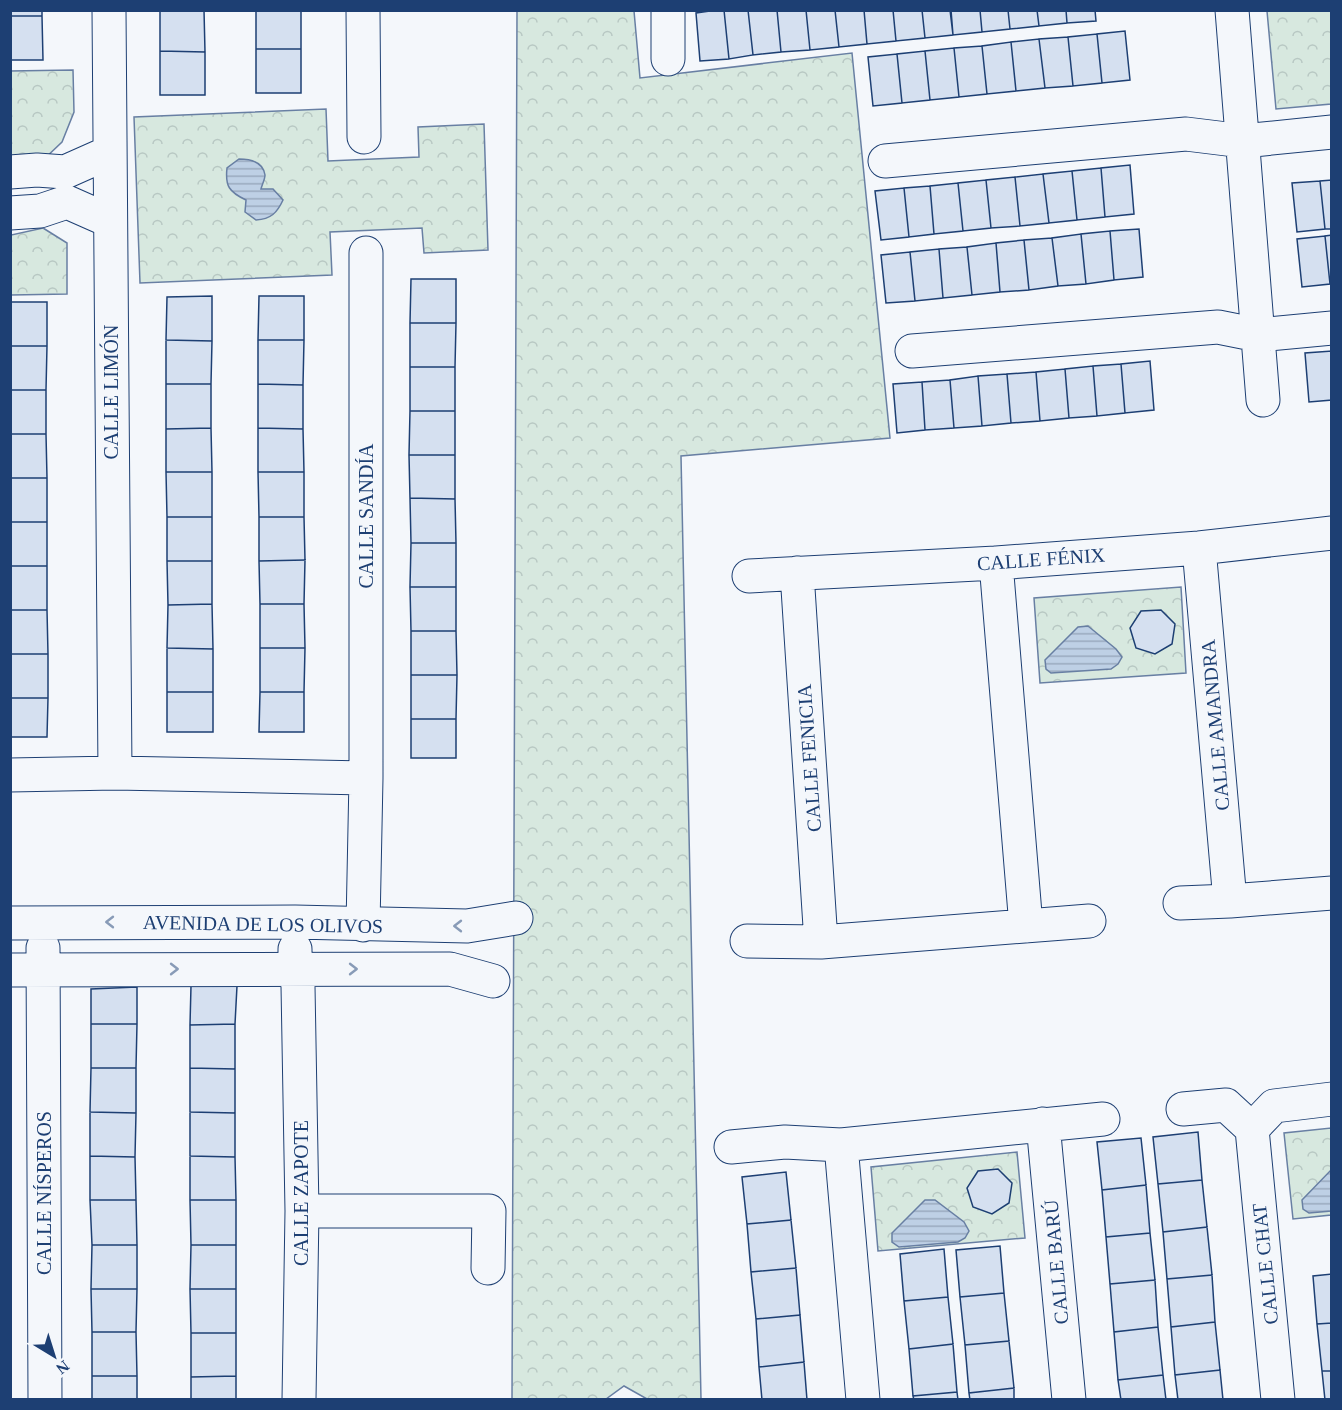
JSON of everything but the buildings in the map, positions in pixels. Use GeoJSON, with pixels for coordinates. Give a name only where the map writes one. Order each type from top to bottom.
{"type":"FeatureCollection","features":[{"type":"Feature","properties":{"kind":"street","name":"CALLE LIMÓN"},"geometry":{"type":"LineString","coordinates":[[109,10],[114,773]]}},
{"type":"Feature","properties":{"kind":"street"},"geometry":{"type":"LineString","coordinates":[[363,10],[364,137]]}},
{"type":"Feature","properties":{"kind":"street"},"geometry":{"type":"LineString","coordinates":[[668,10],[668,59]]}},
{"type":"Feature","properties":{"kind":"street"},"geometry":{"type":"LineString","coordinates":[[1232,10],[1263,400]]}},
{"type":"Feature","properties":{"kind":"street"},"geometry":{"type":"LineString","coordinates":[[885,161],[1186,134],[1243,141],[1332,132]]}},
{"type":"Feature","properties":{"kind":"street"},"geometry":{"type":"LineString","coordinates":[[10,213],[40,211],[110,152]]}},
{"type":"Feature","properties":{"kind":"street"},"geometry":{"type":"LineString","coordinates":[[10,172],[37,170],[66,187],[110,221]]}},
{"type":"Feature","properties":{"kind":"street","name":"CALLE SANDÍA"},"geometry":{"type":"LineString","coordinates":[[364,913],[366,253]]}},
{"type":"Feature","properties":{"kind":"street"},"geometry":{"type":"LineString","coordinates":[[912,351],[1218,327],[1258,335],[1332,328]]}},
{"type":"Feature","properties":{"kind":"street","name":"CALLE FÉNIX"},"geometry":{"type":"LineString","coordinates":[[749,576],[1199,548],[1332,533]]}},
{"type":"Feature","properties":{"kind":"street","name":"CALLE AMANDRA"},"geometry":{"type":"LineString","coordinates":[[1199,548],[1230,901]]}},
{"type":"Feature","properties":{"kind":"street"},"geometry":{"type":"LineString","coordinates":[[996,562],[1026,926]]}},
{"type":"Feature","properties":{"kind":"street","name":"CALLE FENICIA"},"geometry":{"type":"LineString","coordinates":[[797,573],[821,942]]}},
{"type":"Feature","properties":{"kind":"street"},"geometry":{"type":"LineString","coordinates":[[10,775],[114,773],[366,778]]}},
{"type":"Feature","properties":{"kind":"street"},"geometry":{"type":"LineString","coordinates":[[1180,903],[1332,893]]}},
{"type":"Feature","properties":{"kind":"street","name":"AVENIDA DE LOS OLIVOS"},"geometry":{"type":"LineString","coordinates":[[10,923],[295,922],[364,913],[467,926],[516,918]]}},
{"type":"Feature","properties":{"kind":"street"},"geometry":{"type":"LineString","coordinates":[[747,941],[821,942],[1089,921]]}},
{"type":"Feature","properties":{"kind":"street","name":"CALLE NÍSPEROS"},"geometry":{"type":"LineString","coordinates":[[43,922],[45,1400]]}},
{"type":"Feature","properties":{"kind":"street","name":"CALLE ZAPOTE"},"geometry":{"type":"LineString","coordinates":[[295,922],[303,1211],[299,1400]]}},
{"type":"Feature","properties":{"kind":"street"},"geometry":{"type":"LineString","coordinates":[[10,970],[43,978],[296,977],[450,969],[493,981]]}},
{"type":"Feature","properties":{"kind":"street"},"geometry":{"type":"LineString","coordinates":[[1183,1109],[1226,1105],[1252,1129],[1274,1106],[1332,1099]]}},
{"type":"Feature","properties":{"kind":"street"},"geometry":{"type":"LineString","coordinates":[[731,1147],[785,1142],[841,1145],[1102,1119]]}},
{"type":"Feature","properties":{"kind":"street","name":"CALLE BARÚ"},"geometry":{"type":"LineString","coordinates":[[1043,1124],[1068,1400]]}},
{"type":"Feature","properties":{"kind":"street","name":"CALLE CHAT"},"geometry":{"type":"LineString","coordinates":[[1252,1129],[1278,1400]]}},
{"type":"Feature","properties":{"kind":"street"},"geometry":{"type":"LineString","coordinates":[[841,1145],[863,1400]]}},
{"type":"Feature","properties":{"kind":"street"},"geometry":{"type":"LineString","coordinates":[[303,1211],[489,1211],[488,1268]]}},
{"type":"Feature","properties":{"kind":"green space"},"geometry":{"type":"Polygon","coordinates":[[[517,11],[634,11],[640,78],[852,53],[890,438],[681,456],[701,1399],[647,1399],[624,1386],[606,1399],[512,1400],[517,11]]]}},
{"type":"Feature","properties":{"kind":"green space"},"geometry":{"type":"Polygon","coordinates":[[[1267,11],[1331,11],[1331,104],[1276,109],[1267,11]]]}},
{"type":"Feature","properties":{"kind":"green space"},"geometry":{"type":"Polygon","coordinates":[[[73,70],[74,112],[62,142],[41,162],[11,157],[10,71],[73,70]]]}},
{"type":"Feature","properties":{"kind":"green space"},"geometry":{"type":"Polygon","coordinates":[[[326,109],[328,161],[419,157],[418,127],[484,124],[488,250],[424,253],[422,228],[330,232],[332,275],[140,283],[134,117],[326,109]]]}},
{"type":"Feature","properties":{"kind":"green space"},"geometry":{"type":"Polygon","coordinates":[[[43,228],[67,243],[67,294],[11,295],[11,235],[43,228]]]}},
{"type":"Feature","properties":{"kind":"green space"},"geometry":{"type":"Polygon","coordinates":[[[1181,587],[1186,673],[1040,683],[1034,598],[1181,587]]]}},
{"type":"Feature","properties":{"kind":"green space"},"geometry":{"type":"Polygon","coordinates":[[[1331,1128],[1331,1215],[1293,1219],[1284,1133],[1331,1128]]]}},
{"type":"Feature","properties":{"kind":"green space"},"geometry":{"type":"Polygon","coordinates":[[[1017,1152],[1025,1238],[878,1251],[871,1167],[1017,1152]]]}},
{"type":"Feature","properties":{"kind":"water"},"geometry":{"type":"Polygon","coordinates":[[[239,159],[252,160],[259,164],[265,175],[261,189],[273,189],[283,200],[270,217],[256,220],[245,212],[246,200],[229,188],[227,168],[239,159]]]}},
{"type":"Feature","properties":{"kind":"water"},"geometry":{"type":"Polygon","coordinates":[[[1088,626],[1116,649],[1122,657],[1118,664],[1111,669],[1051,673],[1046,669],[1045,660],[1078,627],[1088,626]]]}},
{"type":"Feature","properties":{"kind":"water"},"geometry":{"type":"Polygon","coordinates":[[[1331,1170],[1331,1211],[1309,1213],[1303,1209],[1302,1200],[1331,1170]]]}},
{"type":"Feature","properties":{"kind":"water"},"geometry":{"type":"Polygon","coordinates":[[[925,1200],[935,1200],[964,1222],[969,1231],[965,1238],[958,1242],[899,1247],[892,1242],[892,1233],[925,1200]]]}}]}
